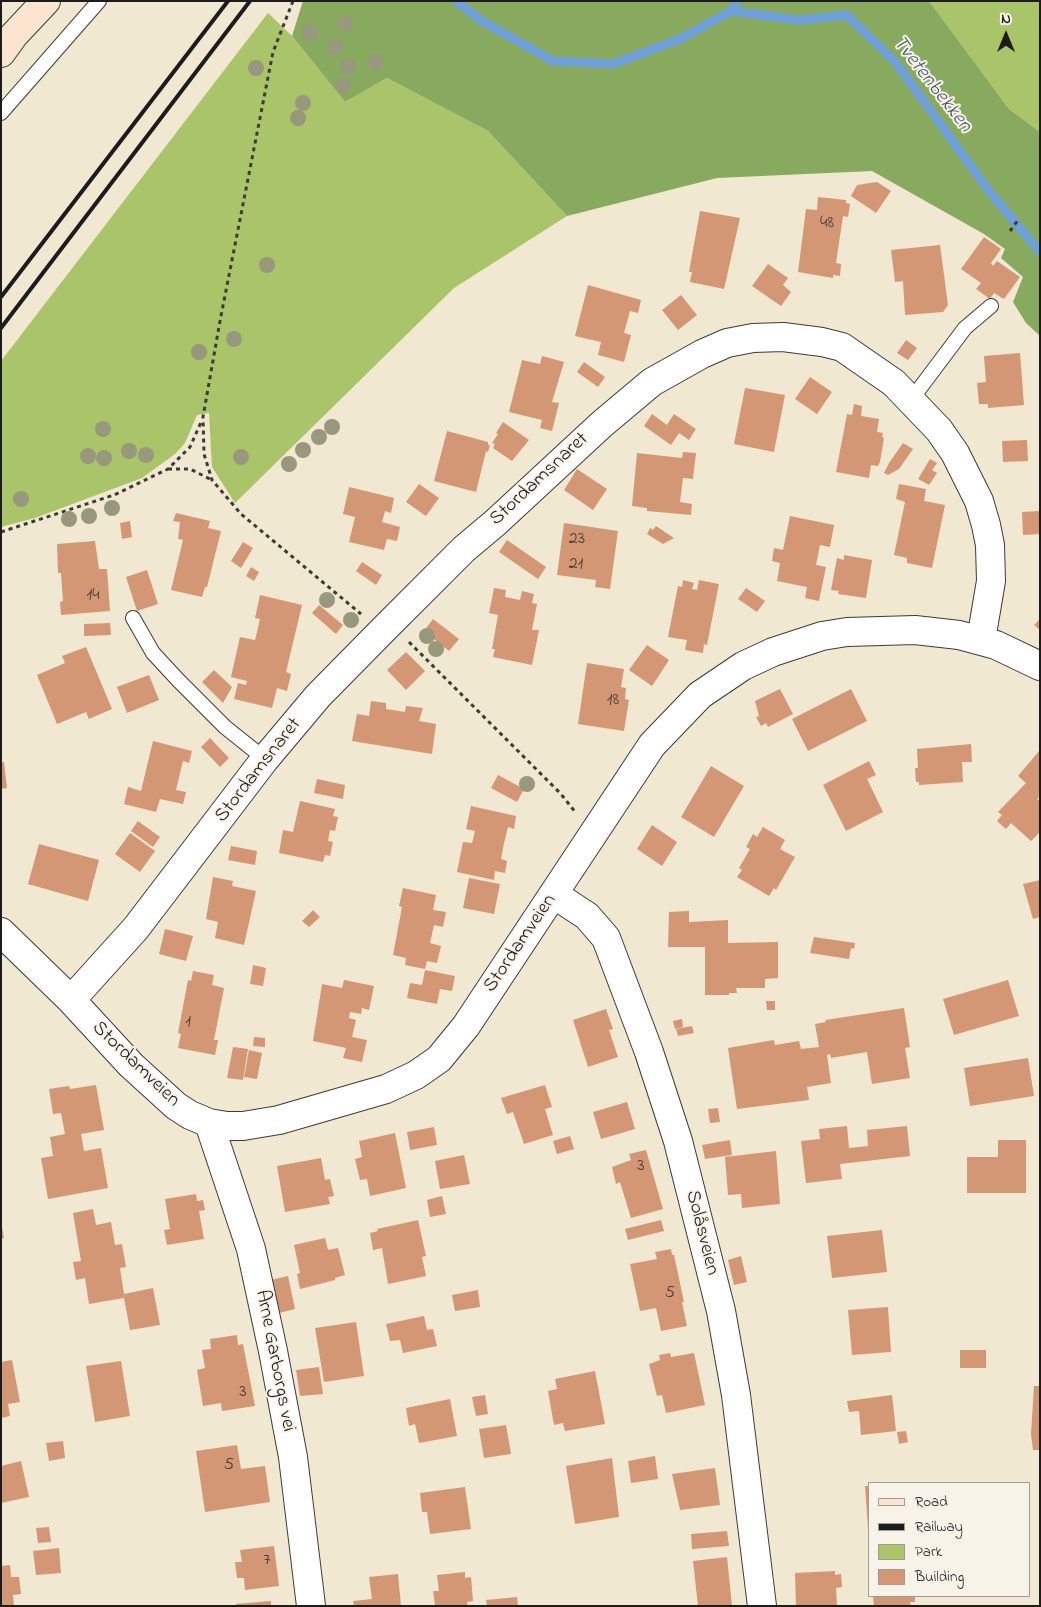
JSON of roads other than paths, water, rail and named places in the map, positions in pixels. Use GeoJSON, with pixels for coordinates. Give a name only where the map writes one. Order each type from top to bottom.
{"type":"FeatureCollection","features":[{"type":"Feature","properties":{"kind":"main road"},"geometry":{"type":"LineString","coordinates":[[1,53],[14,35],[46,1]]}},
{"type":"Feature","properties":{"kind":"street","name":"Stordamsnaret"},"geometry":{"type":"LineString","coordinates":[[71,1000],[136,928],[265,759],[318,696],[383,629],[464,549],[495,523],[602,424],[652,382],[702,354],[727,343],[753,338],[783,337],[822,342],[842,347],[882,374],[911,400],[939,430],[955,453],[979,501],[986,525],[991,581],[981,640]]}},
{"type":"Feature","properties":{"kind":"street","name":"Stordamveien"},"geometry":{"type":"LineString","coordinates":[[1,932],[71,1000],[98,1032],[164,1096],[190,1115],[209,1123],[243,1126],[280,1120],[386,1089],[428,1068],[452,1046],[554,895],[630,776],[666,729],[700,695],[743,666],[798,644],[847,632],[915,630],[959,635],[981,640],[1040,666]]}},
{"type":"Feature","properties":{"kind":"street","name":"Solåsveien"},"geometry":{"type":"LineString","coordinates":[[554,895],[587,916],[606,938],[649,1052],[678,1141],[721,1311],[736,1395],[762,1606]]}},
{"type":"Feature","properties":{"kind":"street","name":"Arne Garborgs vei"},"geometry":{"type":"LineString","coordinates":[[209,1123],[251,1249],[273,1351],[293,1457],[311,1606]]}},
{"type":"Feature","properties":{"kind":"lane"},"geometry":{"type":"LineString","coordinates":[[1,113],[99,1]]}},
{"type":"Feature","properties":{"kind":"lane"},"geometry":{"type":"LineString","coordinates":[[911,400],[965,328],[991,306]]}},
{"type":"Feature","properties":{"kind":"lane"},"geometry":{"type":"LineString","coordinates":[[133,618],[153,653],[225,727],[265,759]]}},
{"type":"Feature","properties":{"kind":"waterway","name":"Tvetenbekken"},"geometry":{"type":"LineString","coordinates":[[456,1],[482,21],[553,61],[613,64],[680,39],[731,11],[799,20],[847,15],[896,63],[989,191],[1040,252]]}},
{"type":"Feature","properties":{"kind":"waterway"},"geometry":{"type":"LineString","coordinates":[[731,11],[737,1]]}},
{"type":"Feature","properties":{"kind":"railway"},"geometry":{"type":"LineString","coordinates":[[1,297],[228,1]]}},
{"type":"Feature","properties":{"kind":"railway"},"geometry":{"type":"LineString","coordinates":[[1,328],[250,1]]}}]}
